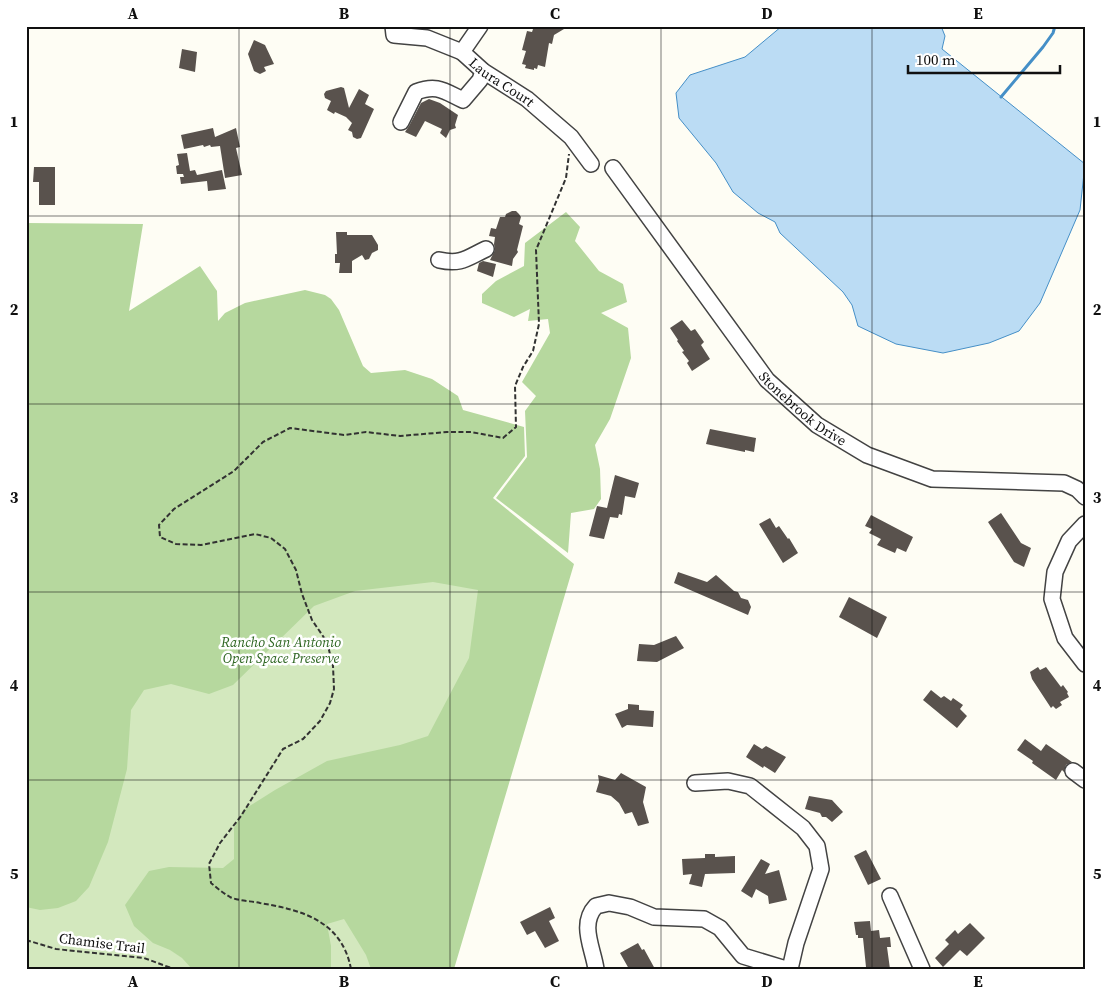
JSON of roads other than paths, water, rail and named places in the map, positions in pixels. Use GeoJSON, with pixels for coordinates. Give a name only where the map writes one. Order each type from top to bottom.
{"type":"FeatureCollection","features":[{"type":"Feature","properties":{"kind":"street"},"geometry":{"type":"LineString","coordinates":[[462,52],[480,26]]}},
{"type":"Feature","properties":{"kind":"street","name":"Laura Court"},"geometry":{"type":"LineString","coordinates":[[394,30],[427,38],[462,52],[483,71],[527,99],[571,137],[590,164]]}},
{"type":"Feature","properties":{"kind":"street"},"geometry":{"type":"LineString","coordinates":[[401,122],[416,92],[428,87],[442,90],[463,100],[480,80],[483,71]]}},
{"type":"Feature","properties":{"kind":"street","name":"Stonebrook Drive"},"geometry":{"type":"LineString","coordinates":[[613,168],[767,380],[816,425],[867,456],[932,479],[1064,484],[1077,489],[1085,497]]}},
{"type":"Feature","properties":{"kind":"street"},"geometry":{"type":"LineString","coordinates":[[439,260],[452,263],[460,262],[486,249]]}},
{"type":"Feature","properties":{"kind":"street"},"geometry":{"type":"LineString","coordinates":[[1085,524],[1069,541],[1057,567],[1052,599],[1065,638],[1085,664]]}},
{"type":"Feature","properties":{"kind":"street"},"geometry":{"type":"LineString","coordinates":[[695,783],[728,781],[750,786],[803,828],[817,846],[821,869],[796,943],[790,969]]}},
{"type":"Feature","properties":{"kind":"street"},"geometry":{"type":"LineString","coordinates":[[890,896],[922,969]]}},
{"type":"Feature","properties":{"kind":"street"},"geometry":{"type":"LineString","coordinates":[[596,969],[588,936],[588,919],[596,906],[609,903],[654,917],[704,919],[720,928],[743,956],[786,969]]}},
{"type":"Feature","properties":{"kind":"water"},"geometry":{"type":"Polygon","coordinates":[[[782,26],[941,26],[945,36],[942,49],[1085,164],[1080,210],[1040,303],[1019,331],[989,343],[943,353],[896,344],[858,326],[852,305],[843,292],[780,233],[775,222],[758,213],[733,192],[716,163],[679,118],[676,93],[690,75],[745,57],[782,26]]]}},
{"type":"Feature","properties":{"kind":"waterway"},"geometry":{"type":"LineString","coordinates":[[1001,97],[1043,47],[1053,33],[1055,26]]}},
{"type":"Feature","properties":{"kind":"park label","name":"Rancho San Antonio Open Space Preserve"},"geometry":{"type":"Point","coordinates":[281,650]}}]}
